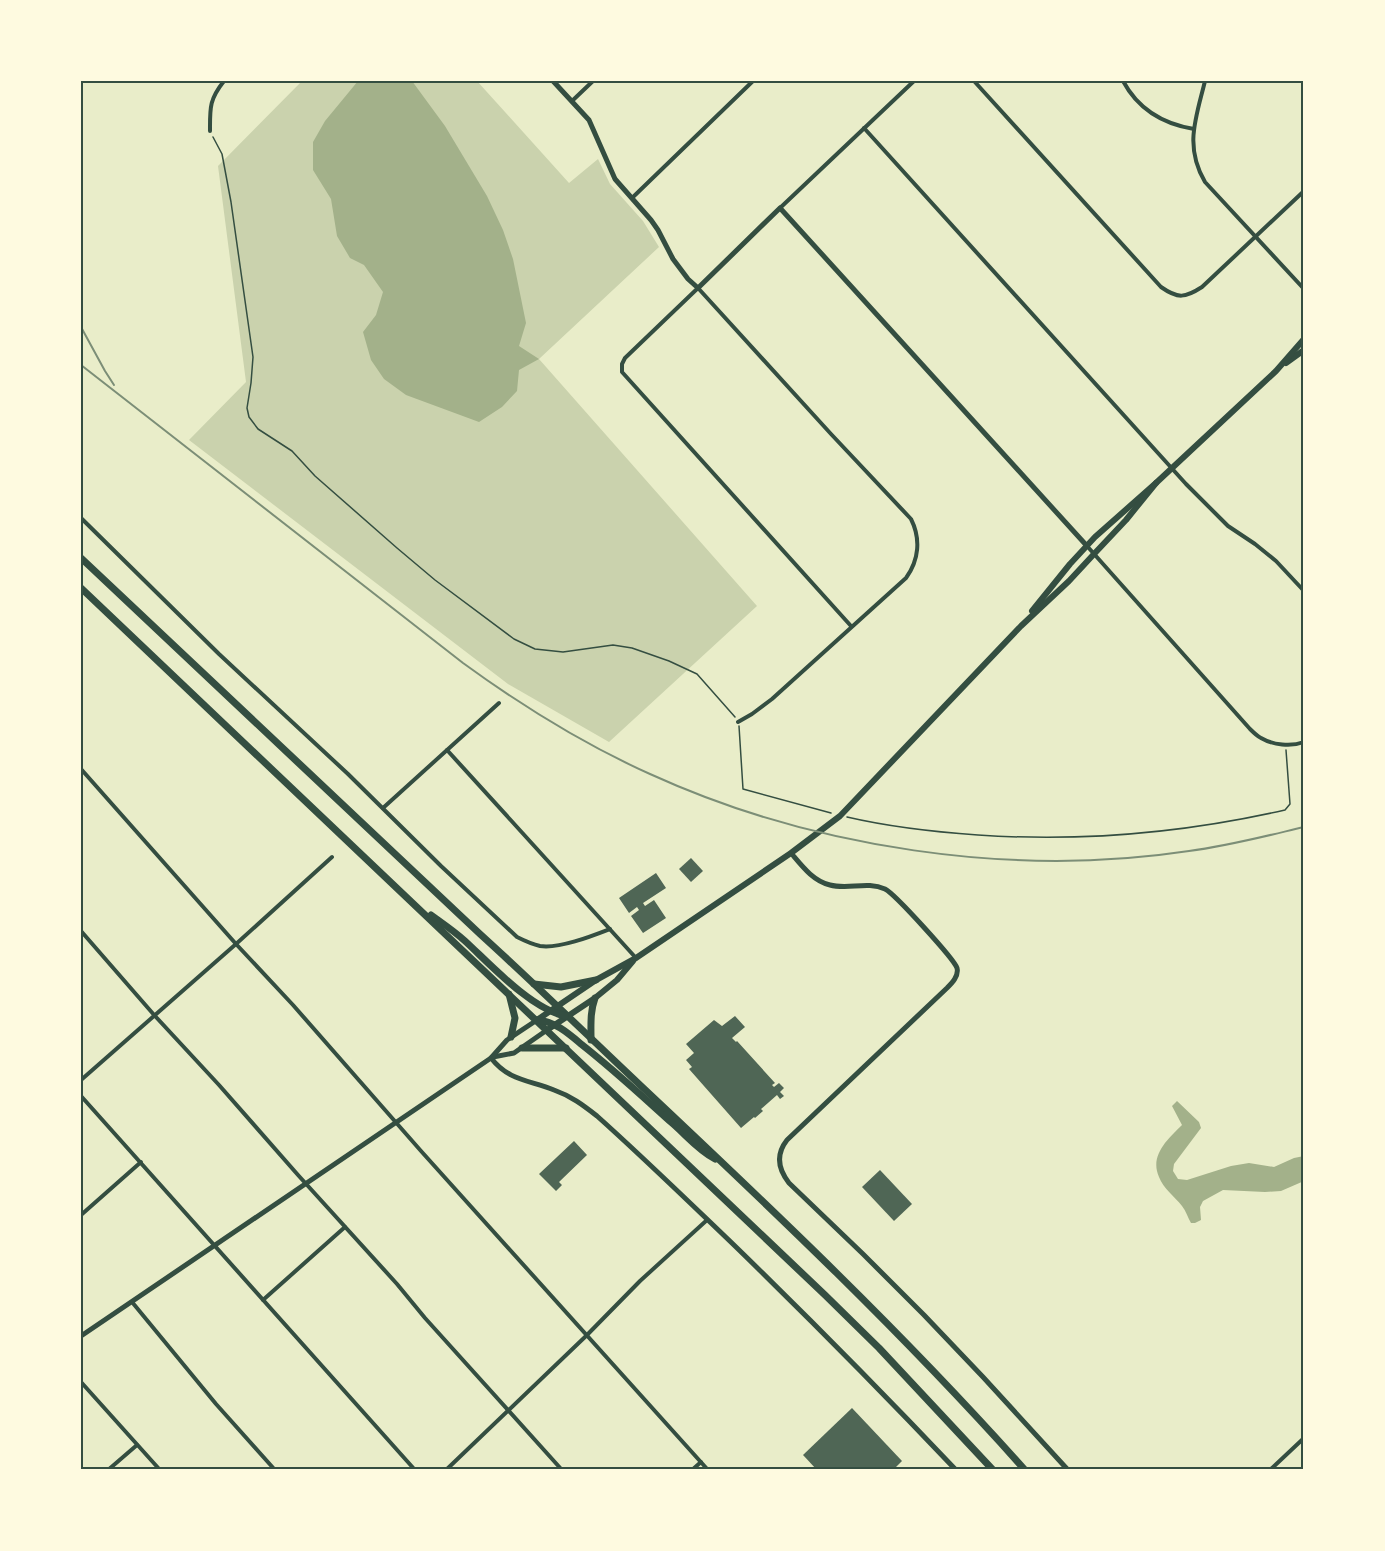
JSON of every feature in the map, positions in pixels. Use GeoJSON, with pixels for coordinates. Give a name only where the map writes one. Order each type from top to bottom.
{"type":"FeatureCollection","features":[{"type":"Feature","properties":{"kind":"main road"},"geometry":{"type":"LineString","coordinates":[[1021,626],[1087,546],[1276,371],[1304,339]]}},
{"type":"Feature","properties":{"kind":"main road"},"geometry":{"type":"LineString","coordinates":[[1276,371],[1304,350]]}},
{"type":"Feature","properties":{"kind":"main road"},"geometry":{"type":"LineString","coordinates":[[537,1020],[596,980],[636,958],[791,854],[840,816],[1021,626],[1094,555],[1155,483]]}},
{"type":"Feature","properties":{"kind":"main road"},"geometry":{"type":"LineString","coordinates":[[81,558],[534,984],[553,1009]]}},
{"type":"Feature","properties":{"kind":"main road"},"geometry":{"type":"LineString","coordinates":[[81,588],[825,1295],[879,1348],[993,1470]]}},
{"type":"Feature","properties":{"kind":"main road"},"geometry":{"type":"LineString","coordinates":[[399,889],[462,938],[517,988],[567,1017],[724,1164],[887,1323],[1025,1470]]}},
{"type":"Feature","properties":{"kind":"main road"},"geometry":{"type":"LineString","coordinates":[[547,1030],[596,998],[617,980],[636,958]]}},
{"type":"Feature","properties":{"kind":"main road"},"geometry":{"type":"LineString","coordinates":[[534,984],[561,987],[596,980]]}},
{"type":"Feature","properties":{"kind":"main road"},"geometry":{"type":"LineString","coordinates":[[509,994],[515,1018],[511,1037]]}},
{"type":"Feature","properties":{"kind":"main road"},"geometry":{"type":"LineString","coordinates":[[591,1040],[590,1017],[596,998]]}},
{"type":"Feature","properties":{"kind":"main road"},"geometry":{"type":"LineString","coordinates":[[537,1020],[555,1025],[565,1031],[703,1152],[724,1164]]}},
{"type":"Feature","properties":{"kind":"main road"},"geometry":{"type":"LineString","coordinates":[[522,1048],[566,1048]]}},
{"type":"Feature","properties":{"kind":"street"},"geometry":{"type":"LineString","coordinates":[[210,131],[211,103],[224,81]]}},
{"type":"Feature","properties":{"kind":"street"},"geometry":{"type":"LineString","coordinates":[[553,81],[589,120],[615,179],[651,220],[673,259],[688,279],[914,524],[918,548],[915,561],[906,578],[772,699],[738,722]]}},
{"type":"Feature","properties":{"kind":"street"},"geometry":{"type":"LineString","coordinates":[[572,101],[593,81]]}},
{"type":"Feature","properties":{"kind":"street"},"geometry":{"type":"LineString","coordinates":[[632,199],[753,81]]}},
{"type":"Feature","properties":{"kind":"street"},"geometry":{"type":"LineString","coordinates":[[851,626],[622,372],[622,364],[625,358],[914,81]]}},
{"type":"Feature","properties":{"kind":"street"},"geometry":{"type":"LineString","coordinates":[[974,81],[1161,287],[1177,296],[1193,293],[1202,287],[1304,191]]}},
{"type":"Feature","properties":{"kind":"street"},"geometry":{"type":"LineString","coordinates":[[1123,81],[1142,106],[1155,117],[1194,129]]}},
{"type":"Feature","properties":{"kind":"street"},"geometry":{"type":"LineString","coordinates":[[1205,81],[1194,129],[1194,156],[1199,172],[1205,182],[1304,290]]}},
{"type":"Feature","properties":{"kind":"street"},"geometry":{"type":"LineString","coordinates":[[864,128],[1214,513],[1276,561],[1304,591]]}},
{"type":"Feature","properties":{"kind":"street"},"geometry":{"type":"LineString","coordinates":[[780,208],[1250,729],[1261,738],[1273,743],[1285,745],[1304,742]]}},
{"type":"Feature","properties":{"kind":"street"},"geometry":{"type":"LineString","coordinates":[[81,518],[220,655],[517,937],[547,946],[589,937],[610,929]]}},
{"type":"Feature","properties":{"kind":"street"},"geometry":{"type":"LineString","coordinates":[[383,808],[499,703]]}},
{"type":"Feature","properties":{"kind":"street"},"geometry":{"type":"LineString","coordinates":[[447,750],[636,958]]}},
{"type":"Feature","properties":{"kind":"street"},"geometry":{"type":"LineString","coordinates":[[81,769],[708,1470]]}},
{"type":"Feature","properties":{"kind":"street"},"geometry":{"type":"LineString","coordinates":[[791,854],[809,873],[824,883],[835,886],[873,885],[890,892],[949,957],[957,971],[954,981],[947,988],[787,1140],[781,1149],[782,1172],[789,1183],[924,1315],[1068,1470]]}},
{"type":"Feature","properties":{"kind":"street"},"geometry":{"type":"LineString","coordinates":[[81,1080],[156,1016],[332,857]]}},
{"type":"Feature","properties":{"kind":"street"},"geometry":{"type":"LineString","coordinates":[[81,931],[562,1470]]}},
{"type":"Feature","properties":{"kind":"street"},"geometry":{"type":"LineString","coordinates":[[81,1336],[491,1058],[507,1040],[537,1020]]}},
{"type":"Feature","properties":{"kind":"street"},"geometry":{"type":"LineString","coordinates":[[491,1058],[514,1053],[547,1030]]}},
{"type":"Feature","properties":{"kind":"street"},"geometry":{"type":"LineString","coordinates":[[491,1058],[511,1076],[554,1090],[580,1102],[630,1146],[848,1357],[956,1470]]}},
{"type":"Feature","properties":{"kind":"street"},"geometry":{"type":"LineString","coordinates":[[81,1096],[415,1470]]}},
{"type":"Feature","properties":{"kind":"street"},"geometry":{"type":"LineString","coordinates":[[81,1215],[141,1162]]}},
{"type":"Feature","properties":{"kind":"street"},"geometry":{"type":"LineString","coordinates":[[447,1470],[640,1281],[707,1220]]}},
{"type":"Feature","properties":{"kind":"street"},"geometry":{"type":"LineString","coordinates":[[263,1300],[345,1227]]}},
{"type":"Feature","properties":{"kind":"street"},"geometry":{"type":"LineString","coordinates":[[132,1302],[216,1404],[275,1470]]}},
{"type":"Feature","properties":{"kind":"street"},"geometry":{"type":"LineString","coordinates":[[81,1382],[160,1470]]}},
{"type":"Feature","properties":{"kind":"street"},"geometry":{"type":"LineString","coordinates":[[1270,1470],[1304,1438]]}},
{"type":"Feature","properties":{"kind":"street"},"geometry":{"type":"LineString","coordinates":[[108,1470],[137,1445]]}},
{"type":"Feature","properties":{"kind":"street"},"geometry":{"type":"LineString","coordinates":[[692,1470],[701,1462]]}},
{"type":"Feature","properties":{"kind":"path"},"geometry":{"type":"LineString","coordinates":[[210,131],[222,154],[231,202],[253,357],[247,408],[249,417],[258,429],[292,451],[315,476],[397,548],[435,580],[514,639],[535,649],[563,652],[613,645],[632,648],[697,674],[731,711],[738,722],[743,789],[840,816],[918,830],[1022,838],[1110,836],[1188,829],[1285,810],[1290,804],[1285,745]]}},
{"type":"Feature","properties":{"kind":"shaded area"},"geometry":{"type":"Polygon","coordinates":[[[302,81],[477,81],[569,183],[598,159],[610,184],[643,221],[659,247],[539,359],[757,606],[609,742],[508,684],[189,440],[246,382],[218,166],[302,81]]]}},
{"type":"Feature","properties":{"kind":"shaded area"},"geometry":{"type":"Polygon","coordinates":[[[358,81],[412,81],[445,126],[487,196],[503,230],[513,259],[526,323],[519,346],[539,359],[519,370],[517,391],[502,407],[479,422],[406,395],[384,379],[371,360],[363,332],[376,315],[383,292],[364,265],[350,258],[337,236],[331,199],[313,170],[313,142],[325,121],[358,81]]]}},
{"type":"Feature","properties":{"kind":"shaded area"},"geometry":{"type":"Polygon","coordinates":[[[1177,1101],[1199,1122],[1201,1128],[1174,1164],[1173,1171],[1178,1179],[1187,1180],[1231,1166],[1249,1163],[1274,1167],[1304,1156],[1304,1181],[1281,1191],[1223,1190],[1203,1201],[1200,1207],[1201,1220],[1191,1223],[1185,1210],[1163,1185],[1157,1169],[1158,1154],[1182,1125],[1172,1106],[1177,1101]]]}},
{"type":"Feature","properties":{"kind":"building"},"geometry":{"type":"Polygon","coordinates":[[[691,858],[703,871],[691,882],[679,869],[691,858]]]}},
{"type":"Feature","properties":{"kind":"building"},"geometry":{"type":"Polygon","coordinates":[[[656,873],[666,888],[643,903],[645,906],[654,900],[666,918],[643,933],[631,916],[639,910],[637,907],[629,913],[619,898],[656,873]]]}},
{"type":"Feature","properties":{"kind":"building"},"geometry":{"type":"Polygon","coordinates":[[[735,1016],[745,1027],[732,1038],[775,1083],[772,1085],[774,1087],[779,1083],[784,1088],[780,1092],[784,1096],[780,1099],[777,1095],[761,1109],[763,1111],[741,1128],[689,1069],[692,1067],[686,1060],[694,1053],[686,1044],[714,1020],[722,1026],[735,1016]]]}},
{"type":"Feature","properties":{"kind":"building"},"geometry":{"type":"Polygon","coordinates":[[[574,1141],[587,1155],[559,1182],[562,1185],[556,1191],[539,1174],[574,1141]]]}},
{"type":"Feature","properties":{"kind":"building"},"geometry":{"type":"Polygon","coordinates":[[[880,1170],[912,1204],[894,1221],[862,1187],[880,1170]]]}},
{"type":"Feature","properties":{"kind":"building"},"geometry":{"type":"Polygon","coordinates":[[[852,1408],[902,1461],[893,1470],[817,1470],[803,1455],[852,1408]]]}},
{"type":"Feature","properties":{"kind":"railway"},"geometry":{"type":"LineString","coordinates":[[81,327],[114,385]]}},
{"type":"Feature","properties":{"kind":"railway"},"geometry":{"type":"LineString","coordinates":[[81,365],[485,679],[530,709],[601,750],[712,800],[778,821],[845,838],[914,850],[983,858],[1053,861],[1122,858],[1189,851],[1304,827]]}}]}
